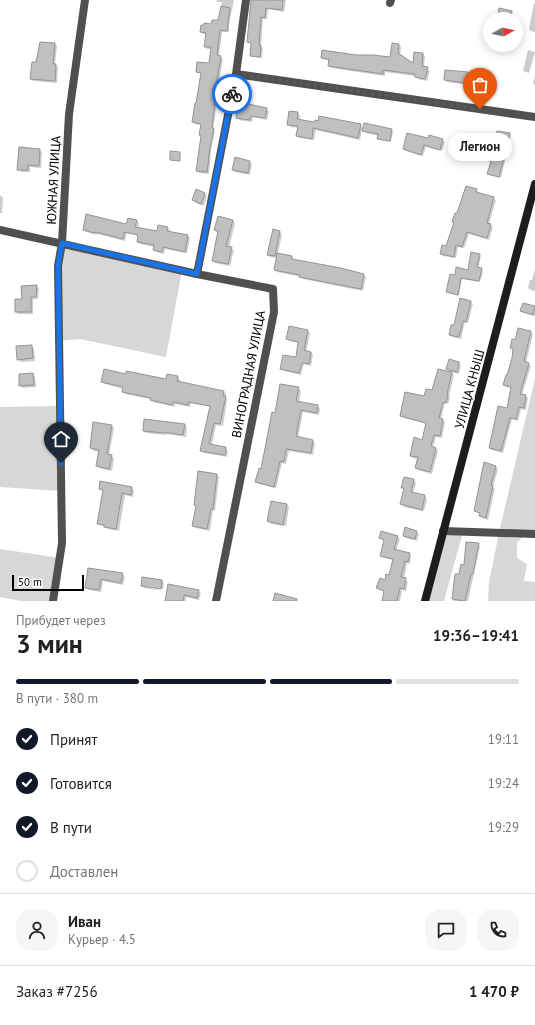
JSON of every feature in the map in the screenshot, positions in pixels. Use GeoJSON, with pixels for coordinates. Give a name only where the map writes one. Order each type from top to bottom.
{"type":"FeatureCollection","features":[{"type":"Feature","properties":{"kind":"street","name":"ЮЖНАЯ УЛИЦА"},"geometry":{"type":"LineString","coordinates":[[53,601],[62,543],[58,266],[62,243],[69,114],[85,0]]}},
{"type":"Feature","properties":{"kind":"street"},"geometry":{"type":"LineString","coordinates":[[0,230],[197,274],[236,74],[246,0]]}},
{"type":"Feature","properties":{"kind":"street"},"geometry":{"type":"LineString","coordinates":[[236,74],[535,117]]}},
{"type":"Feature","properties":{"kind":"street","name":"УЛИЦА КНЫШ"},"geometry":{"type":"LineString","coordinates":[[425,601],[535,184]]}},
{"type":"Feature","properties":{"kind":"street","name":"ВИНОГРАДНАЯ УЛИЦА"},"geometry":{"type":"LineString","coordinates":[[197,274],[273,289],[274,312],[216,601]]}},
{"type":"Feature","properties":{"kind":"street"},"geometry":{"type":"LineString","coordinates":[[444,531],[535,534]]}},
{"type":"Feature","properties":{"kind":"shaded area"},"geometry":{"type":"Polygon","coordinates":[[[62,243],[182,270],[166,357],[80,339],[59,341],[62,243]]]}},
{"type":"Feature","properties":{"kind":"shaded area"},"geometry":{"type":"Polygon","coordinates":[[[535,378],[535,534],[525,534],[517,543],[517,558],[527,564],[524,581],[535,582],[535,601],[488,601],[489,582],[499,533],[535,378]]]}},
{"type":"Feature","properties":{"kind":"shaded area"},"geometry":{"type":"Polygon","coordinates":[[[60,406],[61,491],[0,487],[0,407],[60,406]]]}},
{"type":"Feature","properties":{"kind":"shaded area"},"geometry":{"type":"Polygon","coordinates":[[[443,531],[463,532],[444,601],[425,601],[443,531]]]}},
{"type":"Feature","properties":{"kind":"shaded area"},"geometry":{"type":"Polygon","coordinates":[[[0,549],[60,558],[53,601],[21,601],[0,597],[0,549]]]}},
{"type":"Feature","properties":{"kind":"building"},"geometry":{"type":"Polygon","coordinates":[[[251,0],[283,0],[282,10],[266,8],[265,18],[261,17],[259,45],[261,45],[260,57],[250,56],[251,43],[247,42],[251,0]]]}},
{"type":"Feature","properties":{"kind":"building"},"geometry":{"type":"Polygon","coordinates":[[[221,6],[230,8],[227,31],[220,30],[217,55],[221,56],[215,93],[220,93],[219,102],[215,102],[212,128],[214,128],[207,172],[196,171],[201,136],[199,135],[201,124],[192,122],[201,73],[196,72],[197,62],[209,63],[211,47],[204,47],[206,33],[200,32],[201,25],[204,25],[204,23],[211,24],[212,20],[218,20],[221,6]]]}},
{"type":"Feature","properties":{"kind":"building"},"geometry":{"type":"Polygon","coordinates":[[[499,8],[512,11],[512,12],[498,12],[499,8]]]}},
{"type":"Feature","properties":{"kind":"building"},"geometry":{"type":"Polygon","coordinates":[[[40,42],[55,43],[53,64],[56,64],[55,81],[30,79],[32,62],[36,62],[40,42]]]}},
{"type":"Feature","properties":{"kind":"building"},"geometry":{"type":"Polygon","coordinates":[[[392,43],[399,44],[398,53],[413,63],[414,52],[423,53],[422,66],[428,67],[425,79],[415,77],[415,74],[383,70],[383,74],[328,66],[329,59],[321,58],[322,50],[356,55],[390,57],[392,43]]]}},
{"type":"Feature","properties":{"kind":"building"},"geometry":{"type":"Polygon","coordinates":[[[445,70],[468,72],[466,83],[444,80],[445,70]]]}},
{"type":"Feature","properties":{"kind":"building"},"geometry":{"type":"Polygon","coordinates":[[[239,102],[267,108],[265,118],[250,116],[250,120],[236,118],[239,102]]]}},
{"type":"Feature","properties":{"kind":"building"},"geometry":{"type":"Polygon","coordinates":[[[289,111],[298,112],[297,119],[314,122],[315,120],[318,121],[319,116],[361,124],[358,138],[313,128],[312,139],[296,136],[298,126],[287,125],[289,111]]]}},
{"type":"Feature","properties":{"kind":"building"},"geometry":{"type":"Polygon","coordinates":[[[364,123],[392,129],[390,141],[377,139],[378,134],[362,131],[364,123]]]}},
{"type":"Feature","properties":{"kind":"building"},"geometry":{"type":"Polygon","coordinates":[[[497,131],[510,133],[499,177],[487,174],[491,161],[469,155],[471,149],[492,154],[497,131]]]}},
{"type":"Feature","properties":{"kind":"building"},"geometry":{"type":"Polygon","coordinates":[[[407,133],[428,138],[429,135],[443,139],[440,150],[424,145],[421,155],[403,149],[407,133]]]}},
{"type":"Feature","properties":{"kind":"building"},"geometry":{"type":"Polygon","coordinates":[[[19,147],[40,149],[39,166],[28,165],[28,170],[17,170],[19,147]]]}},
{"type":"Feature","properties":{"kind":"building"},"geometry":{"type":"Polygon","coordinates":[[[170,151],[180,152],[180,161],[170,160],[170,151]]]}},
{"type":"Feature","properties":{"kind":"building"},"geometry":{"type":"Polygon","coordinates":[[[235,157],[250,161],[248,173],[232,170],[235,157]]]}},
{"type":"Feature","properties":{"kind":"building"},"geometry":{"type":"Polygon","coordinates":[[[466,186],[477,189],[476,192],[494,197],[487,223],[491,224],[487,238],[467,232],[462,247],[456,245],[454,257],[440,254],[442,245],[446,246],[454,222],[452,222],[455,213],[457,213],[466,186]]]}},
{"type":"Feature","properties":{"kind":"building"},"geometry":{"type":"Polygon","coordinates":[[[196,189],[205,193],[201,204],[192,200],[196,189]]]}},
{"type":"Feature","properties":{"kind":"building"},"geometry":{"type":"Polygon","coordinates":[[[86,214],[126,224],[128,218],[137,220],[135,227],[157,231],[158,225],[168,227],[167,231],[188,235],[185,252],[163,247],[162,252],[153,250],[154,245],[137,242],[138,235],[124,232],[123,239],[83,230],[86,214]]]}},
{"type":"Feature","properties":{"kind":"building"},"geometry":{"type":"Polygon","coordinates":[[[218,216],[233,220],[226,246],[232,247],[228,264],[212,261],[218,231],[214,230],[218,216]]]}},
{"type":"Feature","properties":{"kind":"building"},"geometry":{"type":"Polygon","coordinates":[[[273,229],[280,231],[275,256],[267,255],[273,229]]]}},
{"type":"Feature","properties":{"kind":"building"},"geometry":{"type":"Polygon","coordinates":[[[471,252],[480,254],[477,267],[482,268],[479,281],[461,278],[458,295],[446,292],[450,274],[455,275],[456,267],[468,270],[471,252]]]}},
{"type":"Feature","properties":{"kind":"building"},"geometry":{"type":"Polygon","coordinates":[[[277,253],[292,256],[292,259],[364,274],[361,289],[299,277],[300,275],[274,270],[277,253]]]}},
{"type":"Feature","properties":{"kind":"building"},"geometry":{"type":"Polygon","coordinates":[[[37,285],[36,297],[31,297],[31,312],[15,312],[15,299],[22,299],[21,286],[37,285]]]}},
{"type":"Feature","properties":{"kind":"building"},"geometry":{"type":"Polygon","coordinates":[[[460,298],[471,301],[466,322],[463,321],[459,337],[449,335],[451,325],[454,325],[460,298]]]}},
{"type":"Feature","properties":{"kind":"building"},"geometry":{"type":"Polygon","coordinates":[[[523,303],[535,306],[533,315],[520,311],[523,303]]]}},
{"type":"Feature","properties":{"kind":"building"},"geometry":{"type":"Polygon","coordinates":[[[289,326],[308,330],[304,350],[311,352],[309,364],[302,363],[299,373],[280,369],[283,355],[296,357],[298,342],[286,339],[289,326]]]}},
{"type":"Feature","properties":{"kind":"building"},"geometry":{"type":"Polygon","coordinates":[[[518,328],[531,331],[524,361],[529,363],[520,394],[526,395],[524,408],[519,407],[516,419],[510,418],[501,451],[489,448],[498,406],[507,408],[511,387],[503,385],[512,358],[513,349],[510,348],[512,339],[515,340],[518,328]]]}},
{"type":"Feature","properties":{"kind":"building"},"geometry":{"type":"Polygon","coordinates":[[[32,345],[33,358],[17,360],[16,346],[32,345]]]}},
{"type":"Feature","properties":{"kind":"building"},"geometry":{"type":"Polygon","coordinates":[[[449,359],[459,362],[457,372],[446,369],[449,359]]]}},
{"type":"Feature","properties":{"kind":"building"},"geometry":{"type":"Polygon","coordinates":[[[104,369],[126,374],[126,371],[166,379],[167,374],[178,376],[177,381],[224,391],[223,396],[226,396],[220,424],[214,423],[209,444],[226,447],[225,455],[200,451],[210,406],[188,402],[188,405],[173,402],[172,405],[150,400],[151,398],[122,392],[123,387],[101,382],[104,369]]]}},
{"type":"Feature","properties":{"kind":"building"},"geometry":{"type":"Polygon","coordinates":[[[438,369],[452,372],[446,403],[443,402],[439,418],[443,419],[440,436],[434,435],[431,446],[436,448],[430,472],[415,468],[418,457],[410,456],[414,437],[422,440],[426,423],[400,416],[405,392],[424,396],[426,389],[432,390],[438,369]]]}},
{"type":"Feature","properties":{"kind":"building"},"geometry":{"type":"Polygon","coordinates":[[[33,373],[34,385],[19,386],[19,374],[33,373]]]}},
{"type":"Feature","properties":{"kind":"building"},"geometry":{"type":"Polygon","coordinates":[[[280,384],[299,387],[296,401],[318,405],[317,413],[301,410],[296,436],[313,440],[311,453],[286,449],[284,462],[280,461],[274,487],[255,482],[259,468],[261,469],[272,412],[275,413],[280,384]]]}},
{"type":"Feature","properties":{"kind":"building"},"geometry":{"type":"Polygon","coordinates":[[[144,419],[185,424],[183,435],[143,431],[144,419]]]}},
{"type":"Feature","properties":{"kind":"building"},"geometry":{"type":"Polygon","coordinates":[[[93,422],[112,425],[107,454],[112,455],[109,469],[96,466],[99,450],[90,448],[93,422]]]}},
{"type":"Feature","properties":{"kind":"building"},"geometry":{"type":"Polygon","coordinates":[[[484,462],[496,466],[491,485],[493,485],[486,518],[479,516],[480,513],[474,511],[484,462]]]}},
{"type":"Feature","properties":{"kind":"building"},"geometry":{"type":"Polygon","coordinates":[[[198,471],[217,474],[213,509],[211,509],[207,529],[192,526],[196,506],[194,505],[198,471]]]}},
{"type":"Feature","properties":{"kind":"building"},"geometry":{"type":"Polygon","coordinates":[[[404,477],[414,479],[411,492],[425,495],[422,510],[400,504],[404,488],[401,488],[404,477]]]}},
{"type":"Feature","properties":{"kind":"building"},"geometry":{"type":"Polygon","coordinates":[[[100,481],[132,487],[131,495],[122,493],[116,529],[97,524],[103,490],[99,489],[100,481]]]}},
{"type":"Feature","properties":{"kind":"building"},"geometry":{"type":"Polygon","coordinates":[[[271,501],[287,504],[283,525],[267,521],[271,501]]]}},
{"type":"Feature","properties":{"kind":"building"},"geometry":{"type":"Polygon","coordinates":[[[405,527],[417,531],[415,539],[403,536],[405,527]]]}},
{"type":"Feature","properties":{"kind":"building"},"geometry":{"type":"Polygon","coordinates":[[[381,531],[398,536],[394,549],[410,553],[408,562],[405,561],[401,577],[406,578],[404,589],[400,588],[397,601],[382,601],[384,591],[376,588],[380,578],[385,580],[386,574],[389,575],[393,559],[380,556],[384,540],[379,538],[381,531]]]}},
{"type":"Feature","properties":{"kind":"building"},"geometry":{"type":"Polygon","coordinates":[[[466,542],[479,543],[473,574],[471,574],[464,601],[452,599],[455,574],[459,574],[461,564],[464,565],[466,542]]]}},
{"type":"Feature","properties":{"kind":"building"},"geometry":{"type":"Polygon","coordinates":[[[88,568],[123,573],[121,583],[101,579],[99,590],[85,588],[88,568]]]}},
{"type":"Feature","properties":{"kind":"building"},"geometry":{"type":"Polygon","coordinates":[[[142,577],[162,580],[161,589],[141,586],[142,577]]]}},
{"type":"Feature","properties":{"kind":"building"},"geometry":{"type":"Polygon","coordinates":[[[168,584],[199,590],[197,598],[184,595],[183,601],[165,601],[168,584]]]}},
{"type":"Feature","properties":{"kind":"building"},"geometry":{"type":"Polygon","coordinates":[[[275,593],[297,599],[297,601],[273,601],[275,593]]]}},
{"type":"Feature","properties":{"kind":"way so far"},"geometry":{"type":"LineString","coordinates":[[232,94],[236,74],[480,109]]}},
{"type":"Feature","properties":{"kind":"place","name":"Легион"},"geometry":{"type":"Point","coordinates":[480,109]}},
{"type":"Feature","properties":{"kind":"route"},"geometry":{"type":"LineString","coordinates":[[61,463],[58,266],[62,243],[197,274],[232,94]]}}]}
